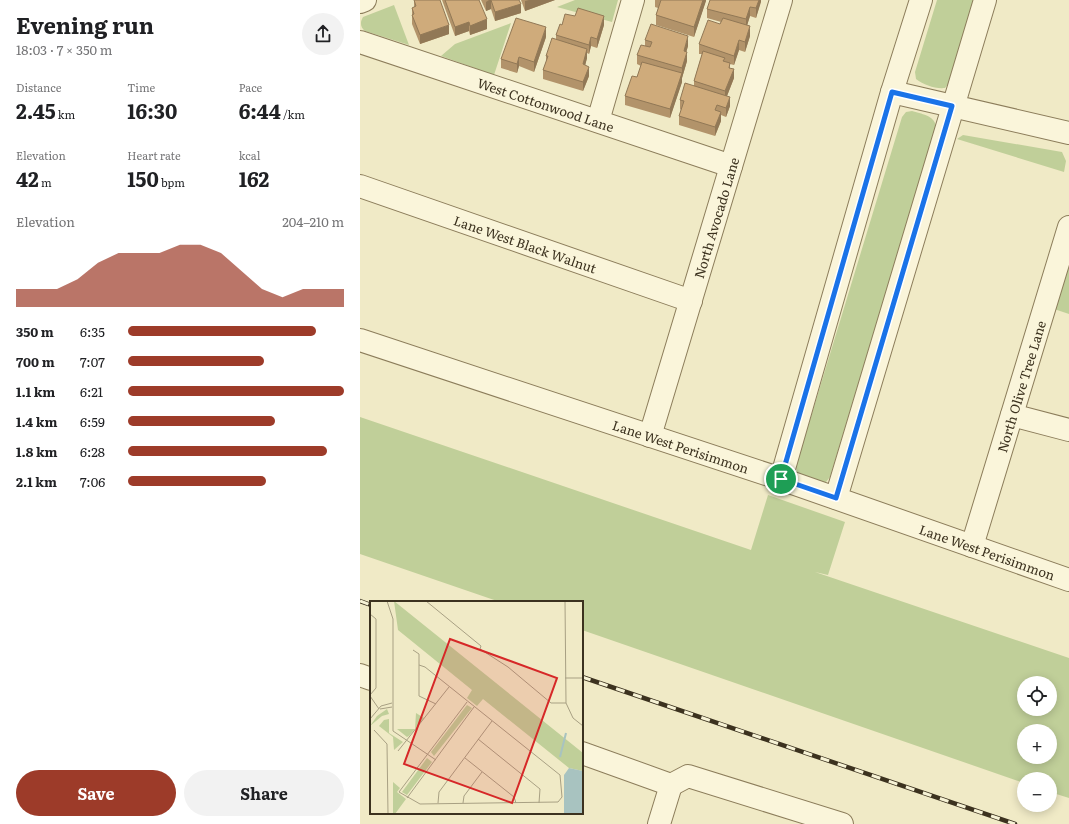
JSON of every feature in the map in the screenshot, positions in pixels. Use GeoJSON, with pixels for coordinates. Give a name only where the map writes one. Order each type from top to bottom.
{"type":"FeatureCollection","features":[{"type":"Feature","properties":{"kind":"street"},"geometry":{"type":"LineString","coordinates":[[360,2],[365,0]]}},
{"type":"Feature","properties":{"kind":"street"},"geometry":{"type":"LineString","coordinates":[[598,121],[633,0]]}},
{"type":"Feature","properties":{"kind":"street","name":"North Avocado Lane"},"geometry":{"type":"LineString","coordinates":[[650,436],[781,0]]}},
{"type":"Feature","properties":{"kind":"street"},"geometry":{"type":"LineString","coordinates":[[781,479],[892,92],[922,0]]}},
{"type":"Feature","properties":{"kind":"street"},"geometry":{"type":"LineString","coordinates":[[836,498],[952,106],[985,0]]}},
{"type":"Feature","properties":{"kind":"street","name":"West Cottonwood Lane"},"geometry":{"type":"LineString","coordinates":[[360,42],[731,166]]}},
{"type":"Feature","properties":{"kind":"street"},"geometry":{"type":"LineString","coordinates":[[892,92],[1069,133]]}},
{"type":"Feature","properties":{"kind":"street","name":"Lane West Black Walnut"},"geometry":{"type":"LineString","coordinates":[[360,186],[691,301]]}},
{"type":"Feature","properties":{"kind":"street","name":"North Olive Tree Lane"},"geometry":{"type":"LineString","coordinates":[[972,546],[1069,227]]}},
{"type":"Feature","properties":{"kind":"street","name":"Lane West Perisimmon"},"geometry":{"type":"LineString","coordinates":[[360,340],[781,479],[1069,580]]}},
{"type":"Feature","properties":{"kind":"street"},"geometry":{"type":"LineString","coordinates":[[1012,415],[1069,430]]}},
{"type":"Feature","properties":{"kind":"street"},"geometry":{"type":"LineString","coordinates":[[360,675],[370,679]]}},
{"type":"Feature","properties":{"kind":"street"},"geometry":{"type":"LineString","coordinates":[[583,753],[671,785]]}},
{"type":"Feature","properties":{"kind":"street"},"geometry":{"type":"LineString","coordinates":[[659,824],[671,785],[688,776],[842,824]]}},
{"type":"Feature","properties":{"kind":"green space"},"geometry":{"type":"Polygon","coordinates":[[[575,0],[618,0],[612,22],[557,7],[575,0]]]}},
{"type":"Feature","properties":{"kind":"green space"},"geometry":{"type":"Polygon","coordinates":[[[937,0],[974,0],[949,83],[945,88],[934,87],[922,83],[916,79],[915,72],[937,0]]]}},
{"type":"Feature","properties":{"kind":"green space"},"geometry":{"type":"Polygon","coordinates":[[[394,5],[409,45],[365,31],[361,26],[363,17],[394,5]]]}},
{"type":"Feature","properties":{"kind":"green space"},"geometry":{"type":"Polygon","coordinates":[[[511,23],[494,75],[441,56],[455,44],[511,23]]]}},
{"type":"Feature","properties":{"kind":"green space"},"geometry":{"type":"Polygon","coordinates":[[[912,111],[930,117],[935,122],[936,126],[830,477],[826,482],[807,479],[797,473],[796,466],[902,117],[906,112],[912,111]]]}},
{"type":"Feature","properties":{"kind":"green space"},"geometry":{"type":"Polygon","coordinates":[[[963,135],[1062,152],[1066,161],[1064,172],[957,139],[963,135]]]}},
{"type":"Feature","properties":{"kind":"green space"},"geometry":{"type":"Polygon","coordinates":[[[1069,267],[1069,314],[1054,309],[1069,267]]]}},
{"type":"Feature","properties":{"kind":"green space"},"geometry":{"type":"Polygon","coordinates":[[[360,417],[751,550],[768,495],[845,522],[828,575],[815,572],[1069,658],[1069,798],[1057,794],[1057,772],[1017,772],[1017,781],[583,630],[583,601],[497,601],[360,554],[360,417]]]}},
{"type":"Feature","properties":{"kind":"building"},"geometry":{"type":"Polygon","coordinates":[[[414,0],[440,0],[449,25],[420,35],[412,15],[414,14],[412,8],[416,6],[414,0]]]}},
{"type":"Feature","properties":{"kind":"building"},"geometry":{"type":"Polygon","coordinates":[[[445,0],[479,0],[487,19],[470,26],[469,22],[455,27],[445,0]]]}},
{"type":"Feature","properties":{"kind":"building"},"geometry":{"type":"Polygon","coordinates":[[[491,0],[519,0],[521,4],[495,12],[491,0]]]}},
{"type":"Feature","properties":{"kind":"building"},"geometry":{"type":"Polygon","coordinates":[[[661,0],[703,0],[694,27],[656,15],[661,0]]]}},
{"type":"Feature","properties":{"kind":"building"},"geometry":{"type":"Polygon","coordinates":[[[710,0],[759,0],[756,8],[750,7],[746,19],[707,9],[710,0]]]}},
{"type":"Feature","properties":{"kind":"building"},"geometry":{"type":"Polygon","coordinates":[[[578,8],[604,16],[597,39],[591,37],[589,45],[556,35],[560,24],[562,25],[565,14],[575,16],[578,8]]]}},
{"type":"Feature","properties":{"kind":"building"},"geometry":{"type":"Polygon","coordinates":[[[516,18],[546,27],[534,62],[519,57],[517,64],[501,59],[516,18]]]}},
{"type":"Feature","properties":{"kind":"building"},"geometry":{"type":"Polygon","coordinates":[[[723,18],[750,26],[745,42],[739,40],[734,56],[699,44],[708,20],[720,24],[723,18]]]}},
{"type":"Feature","properties":{"kind":"building"},"geometry":{"type":"Polygon","coordinates":[[[651,24],[688,36],[684,51],[687,52],[682,68],[637,55],[641,45],[650,47],[652,42],[645,40],[651,24]]]}},
{"type":"Feature","properties":{"kind":"building"},"geometry":{"type":"Polygon","coordinates":[[[552,38],[587,49],[583,64],[589,67],[583,82],[543,70],[552,38]]]}},
{"type":"Feature","properties":{"kind":"building"},"geometry":{"type":"Polygon","coordinates":[[[703,51],[725,58],[723,61],[730,63],[729,68],[734,69],[725,91],[694,81],[703,51]]]}},
{"type":"Feature","properties":{"kind":"building"},"geometry":{"type":"Polygon","coordinates":[[[642,62],[682,73],[670,109],[625,96],[632,76],[637,77],[642,62]]]}},
{"type":"Feature","properties":{"kind":"building"},"geometry":{"type":"Polygon","coordinates":[[[685,83],[730,97],[726,108],[717,105],[715,110],[721,112],[715,127],[679,116],[684,101],[680,100],[685,83]]]}},
{"type":"Feature","properties":{"kind":"railway"},"geometry":{"type":"LineString","coordinates":[[360,601],[370,605]]}},
{"type":"Feature","properties":{"kind":"railway"},"geometry":{"type":"LineString","coordinates":[[583,677],[1015,824]]}},
{"type":"Feature","properties":{"kind":"route"},"geometry":{"type":"LineString","coordinates":[[892,92],[952,106],[836,498],[781,479],[892,92]]}}]}
